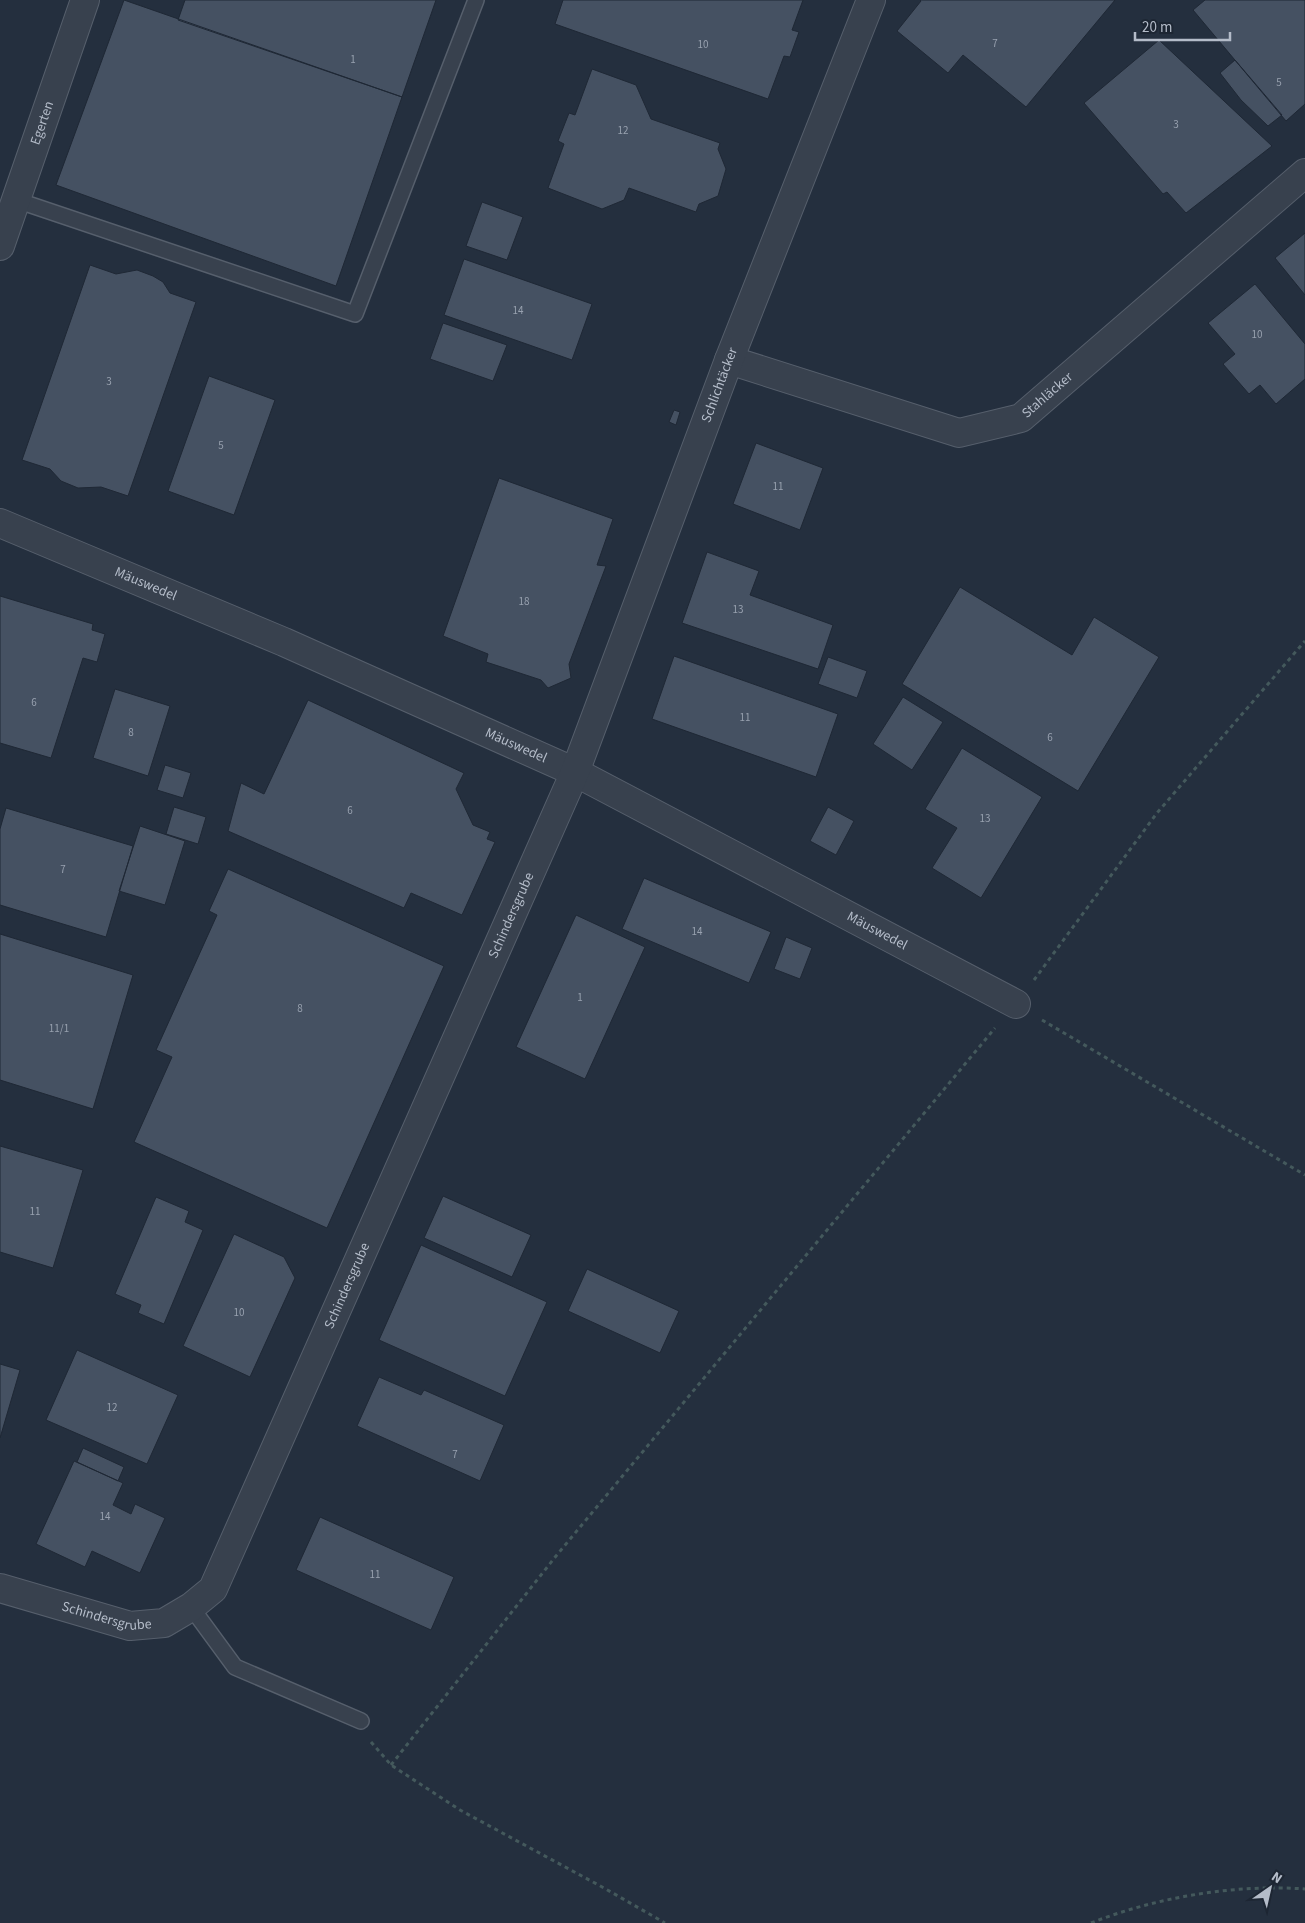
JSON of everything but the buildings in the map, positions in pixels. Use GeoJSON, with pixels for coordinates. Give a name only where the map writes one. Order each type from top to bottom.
{"type":"FeatureCollection","features":[{"type":"Feature","properties":{"kind":"street","name":"Egerten"},"geometry":{"type":"LineString","coordinates":[[0,246],[85,0]]}},
{"type":"Feature","properties":{"kind":"street","name":"Schlichtäcker"},"geometry":{"type":"LineString","coordinates":[[574,772],[729,360],[871,0]]}},
{"type":"Feature","properties":{"kind":"street","name":"Stahläcker"},"geometry":{"type":"LineString","coordinates":[[729,360],[959,433],[1021,418],[1305,173]]}},
{"type":"Feature","properties":{"kind":"street","name":"Mäuswedel"},"geometry":{"type":"LineString","coordinates":[[0,523],[284,642],[574,772],[1016,1004]]}},
{"type":"Feature","properties":{"kind":"street","name":"Schindersgrube"},"geometry":{"type":"LineString","coordinates":[[0,1588],[130,1626],[164,1622],[191,1607],[213,1590],[574,772]]}},
{"type":"Feature","properties":{"kind":"lane"},"geometry":{"type":"LineString","coordinates":[[16,200],[355,314],[476,0]]}},
{"type":"Feature","properties":{"kind":"lane"},"geometry":{"type":"LineString","coordinates":[[191,1607],[235,1667],[361,1721]]}},
{"type":"Feature","properties":{"kind":"path"},"geometry":{"type":"LineString","coordinates":[[391,1765],[575,1533],[1016,1004],[1157,813],[1305,641]]}},
{"type":"Feature","properties":{"kind":"path"},"geometry":{"type":"LineString","coordinates":[[1016,1004],[1305,1175]]}},
{"type":"Feature","properties":{"kind":"path"},"geometry":{"type":"LineString","coordinates":[[361,1721],[372,1744],[391,1765],[460,1810],[665,1923]]}},
{"type":"Feature","properties":{"kind":"path"},"geometry":{"type":"LineString","coordinates":[[1091,1923],[1124,1910],[1198,1894],[1280,1887],[1305,1889]]}}]}
